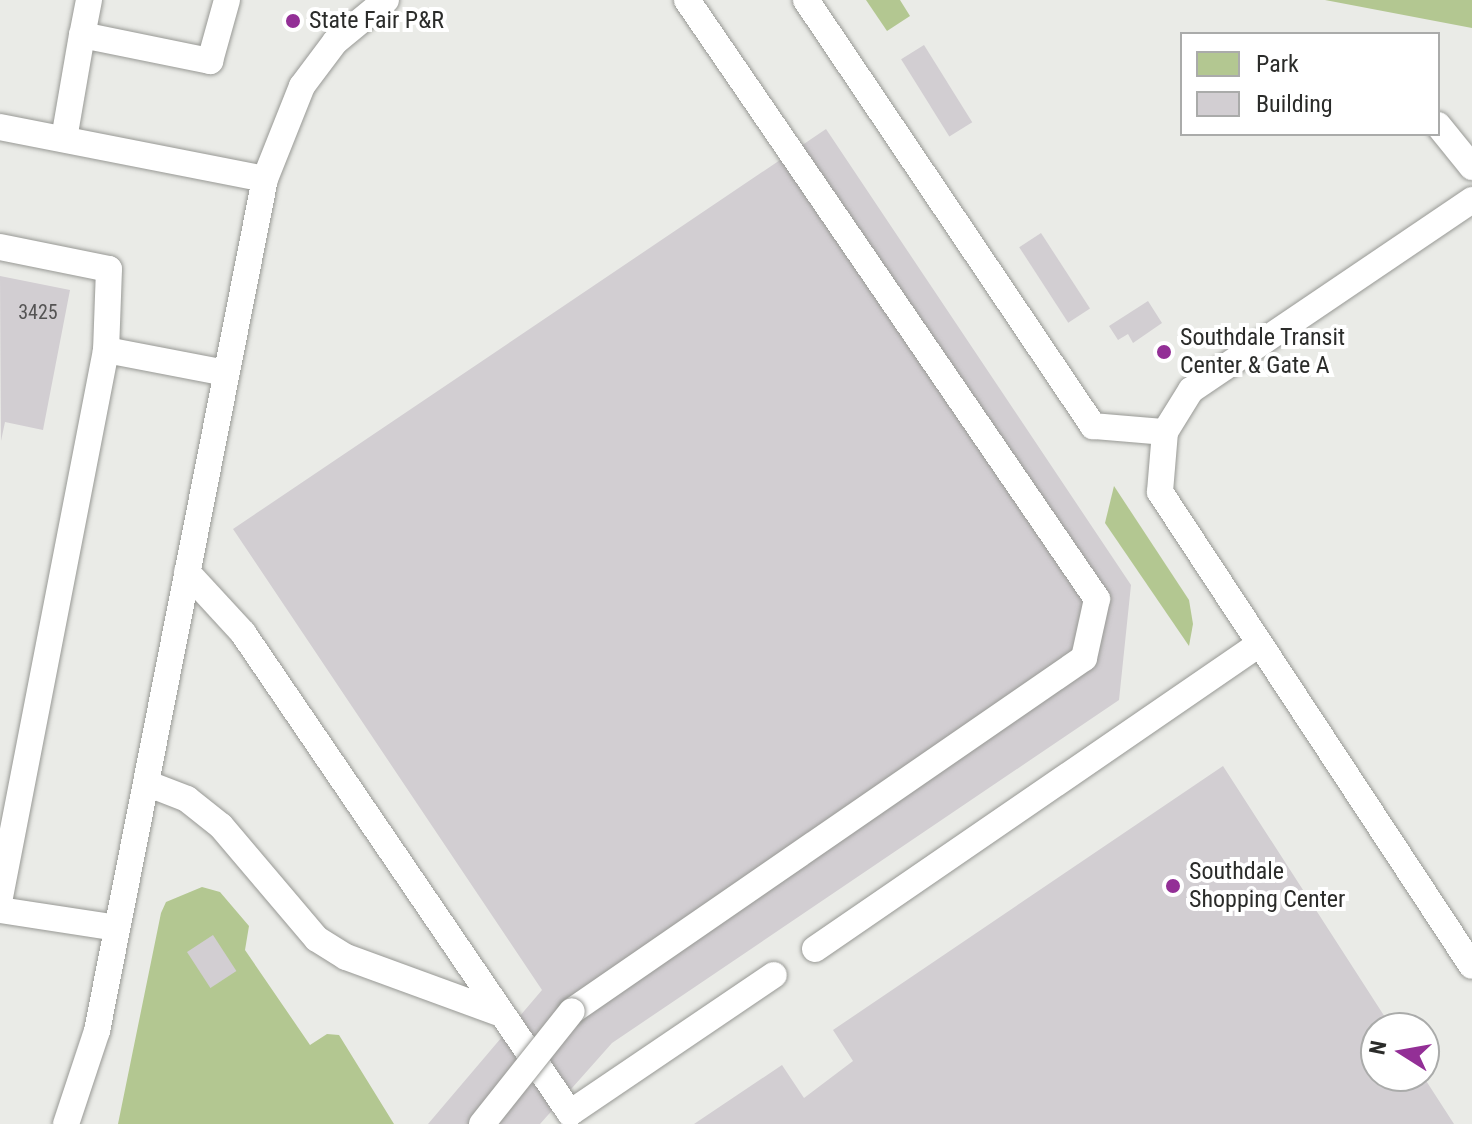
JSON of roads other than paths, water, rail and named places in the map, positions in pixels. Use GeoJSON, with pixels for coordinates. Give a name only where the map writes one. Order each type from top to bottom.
{"type":"FeatureCollection","features":[{"type":"Feature","properties":{"kind":"lane"},"geometry":{"type":"LineString","coordinates":[[64,139],[89,0]]}},
{"type":"Feature","properties":{"kind":"lane"},"geometry":{"type":"LineString","coordinates":[[82,35],[210,61],[227,0]]}},
{"type":"Feature","properties":{"kind":"lane"},"geometry":{"type":"LineString","coordinates":[[66,1124],[97,1031],[265,179],[302,86],[335,42],[386,0]]}},
{"type":"Feature","properties":{"kind":"lane"},"geometry":{"type":"LineString","coordinates":[[482,1124],[572,1011],[1084,658],[1097,599],[687,0]]}},
{"type":"Feature","properties":{"kind":"lane"},"geometry":{"type":"LineString","coordinates":[[806,0],[1093,426],[1165,432]]}},
{"type":"Feature","properties":{"kind":"lane"},"geometry":{"type":"LineString","coordinates":[[0,127],[265,179]]}},
{"type":"Feature","properties":{"kind":"lane"},"geometry":{"type":"LineString","coordinates":[[1440,127],[1472,167]]}},
{"type":"Feature","properties":{"kind":"lane"},"geometry":{"type":"LineString","coordinates":[[1472,200],[1191,390],[1165,432],[1160,492],[1472,966]]}},
{"type":"Feature","properties":{"kind":"lane"},"geometry":{"type":"LineString","coordinates":[[0,247],[109,269],[106,350],[0,897]]}},
{"type":"Feature","properties":{"kind":"lane"},"geometry":{"type":"LineString","coordinates":[[106,350],[225,373]]}},
{"type":"Feature","properties":{"kind":"lane"},"geometry":{"type":"LineString","coordinates":[[187,572],[243,633],[570,1113],[774,975]]}},
{"type":"Feature","properties":{"kind":"lane"},"geometry":{"type":"LineString","coordinates":[[815,949],[1258,645]]}},
{"type":"Feature","properties":{"kind":"lane"},"geometry":{"type":"LineString","coordinates":[[146,783],[187,799],[221,826],[317,939],[346,957],[502,1014]]}},
{"type":"Feature","properties":{"kind":"lane"},"geometry":{"type":"LineString","coordinates":[[0,910],[117,928]]}},
{"type":"Feature","properties":{"kind":"place","name":"State Fair P&R"},"geometry":{"type":"Point","coordinates":[293,21]}},
{"type":"Feature","properties":{"kind":"place","name":"Southdale Transit Center & Gate A"},"geometry":{"type":"Point","coordinates":[1164,352]}},
{"type":"Feature","properties":{"kind":"place","name":"Southdale Shopping Center"},"geometry":{"type":"Point","coordinates":[1173,886]}}]}
